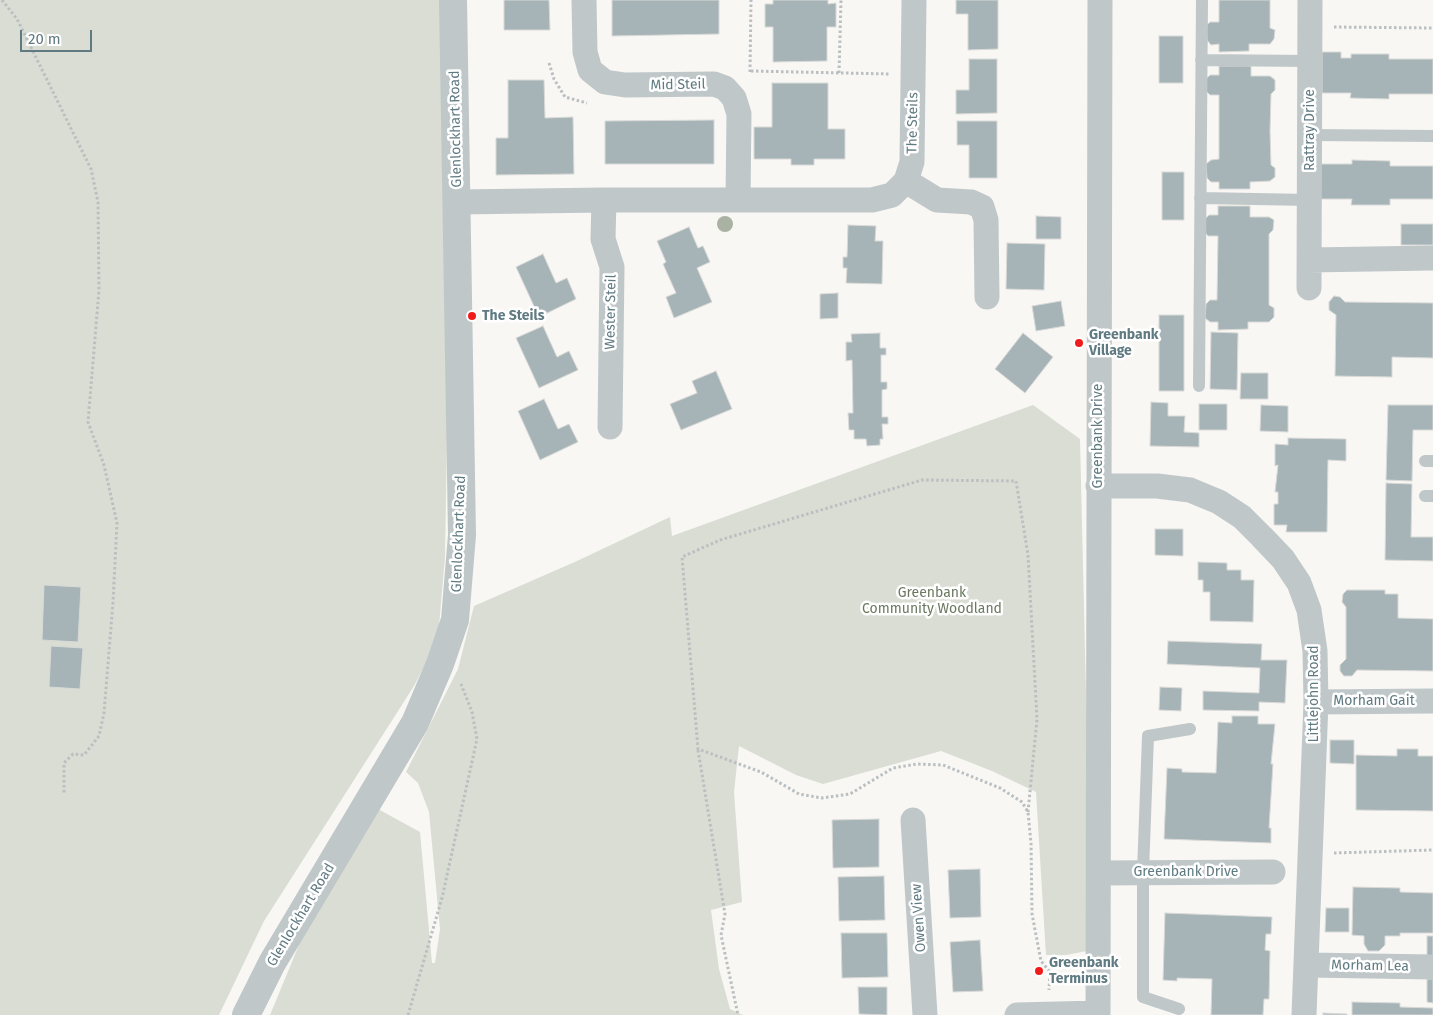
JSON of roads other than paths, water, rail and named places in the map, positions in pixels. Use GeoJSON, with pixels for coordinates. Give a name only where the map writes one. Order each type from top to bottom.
{"type":"FeatureCollection","features":[{"type":"Feature","properties":{"kind":"street","name":"Glenlockhart Road"},"geometry":{"type":"LineString","coordinates":[[246,1015],[272,963],[400,752],[440,664],[455,620],[462,536],[454,0]]}},
{"type":"Feature","properties":{"kind":"street","name":"Mid Steil"},"geometry":{"type":"LineString","coordinates":[[584,0],[585,52],[590,70],[605,82],[625,85],[714,84],[725,88],[734,98],[739,114],[738,200]]}},
{"type":"Feature","properties":{"kind":"street","name":"The Steils"},"geometry":{"type":"LineString","coordinates":[[906,181],[912,162],[914,0]]}},
{"type":"Feature","properties":{"kind":"street","name":"Greenbank Drive"},"geometry":{"type":"LineString","coordinates":[[1098,1014],[1100,0]]}},
{"type":"Feature","properties":{"kind":"street","name":"Rattray Drive"},"geometry":{"type":"LineString","coordinates":[[1309,288],[1310,0]]}},
{"type":"Feature","properties":{"kind":"street"},"geometry":{"type":"LineString","coordinates":[[458,202],[872,200],[892,195],[906,181],[937,200],[971,202],[982,207],[986,220],[987,297]]}},
{"type":"Feature","properties":{"kind":"street","name":"Wester Steil"},"geometry":{"type":"LineString","coordinates":[[604,200],[602,239],[612,267],[610,427]]}},
{"type":"Feature","properties":{"kind":"street"},"geometry":{"type":"LineString","coordinates":[[1310,260],[1433,258]]}},
{"type":"Feature","properties":{"kind":"street","name":"Littlejohn Road"},"geometry":{"type":"LineString","coordinates":[[1098,486],[1157,486],[1190,490],[1219,502],[1242,517],[1283,559],[1299,583],[1310,610],[1315,651],[1316,702],[1304,1015]]}},
{"type":"Feature","properties":{"kind":"street","name":"Morham Gait"},"geometry":{"type":"LineString","coordinates":[[1316,702],[1433,701]]}},
{"type":"Feature","properties":{"kind":"street","name":"Owen View"},"geometry":{"type":"LineString","coordinates":[[913,820],[925,1015]]}},
{"type":"Feature","properties":{"kind":"street","name":"Greenbank Drive"},"geometry":{"type":"LineString","coordinates":[[1099,873],[1273,872]]}},
{"type":"Feature","properties":{"kind":"street","name":"Morham Lea"},"geometry":{"type":"LineString","coordinates":[[1307,965],[1433,967]]}},
{"type":"Feature","properties":{"kind":"street"},"geometry":{"type":"LineString","coordinates":[[1016,1015],[1098,1014]]}},
{"type":"Feature","properties":{"kind":"lane"},"geometry":{"type":"LineString","coordinates":[[1199,386],[1202,0]]}},
{"type":"Feature","properties":{"kind":"lane"},"geometry":{"type":"LineString","coordinates":[[1201,60],[1310,61]]}},
{"type":"Feature","properties":{"kind":"lane"},"geometry":{"type":"LineString","coordinates":[[1310,135],[1433,136]]}},
{"type":"Feature","properties":{"kind":"lane"},"geometry":{"type":"LineString","coordinates":[[1200,198],[1310,200]]}},
{"type":"Feature","properties":{"kind":"lane"},"geometry":{"type":"LineString","coordinates":[[1179,1009],[1143,998],[1143,872],[1148,736],[1190,729]]}},
{"type":"Feature","properties":{"kind":"place","name":"The Steils"},"geometry":{"type":"Point","coordinates":[472,316]}},
{"type":"Feature","properties":{"kind":"place","name":"Greenbank Village"},"geometry":{"type":"Point","coordinates":[1079,343]}},
{"type":"Feature","properties":{"kind":"place","name":"Greenbank Terminus"},"geometry":{"type":"Point","coordinates":[1039,971]}},
{"type":"Feature","properties":{"kind":"park label","name":"Greenbank Community Woodland"},"geometry":{"type":"Point","coordinates":[932,602]}}]}
